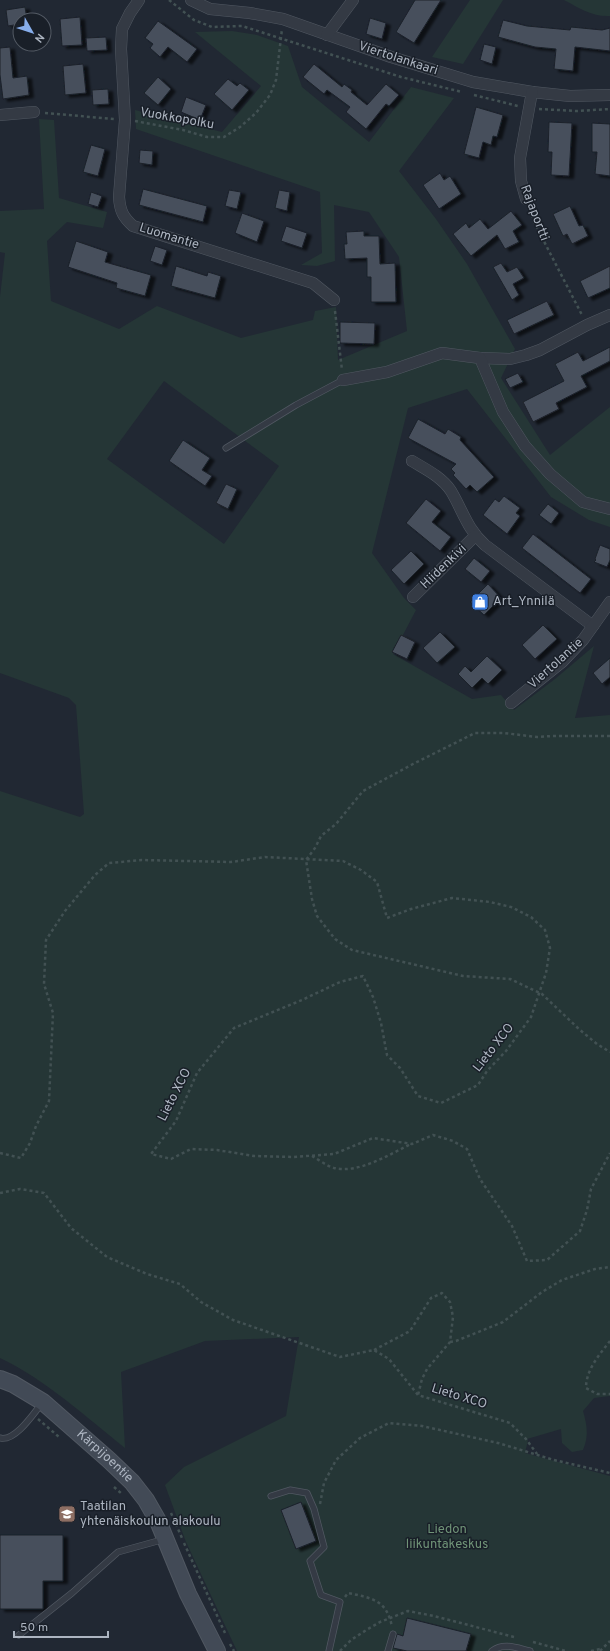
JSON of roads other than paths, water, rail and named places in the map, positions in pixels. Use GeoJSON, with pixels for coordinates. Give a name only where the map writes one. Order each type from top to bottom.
{"type":"FeatureCollection","features":[{"type":"Feature","properties":{"kind":"street","name":"Luomantie"},"geometry":{"type":"LineString","coordinates":[[138,0],[122,29],[121,49],[125,120],[119,197],[120,209],[124,219],[133,226],[313,283],[334,300]]}},
{"type":"Feature","properties":{"kind":"street","name":"Viertolankaari"},"geometry":{"type":"LineString","coordinates":[[191,0],[210,9],[250,13],[283,19],[327,35],[473,82],[532,92],[570,96],[610,95]]}},
{"type":"Feature","properties":{"kind":"street"},"geometry":{"type":"LineString","coordinates":[[327,35],[353,0]]}},
{"type":"Feature","properties":{"kind":"street","name":"Rajaportti"},"geometry":{"type":"LineString","coordinates":[[526,199],[521,181],[520,158],[532,92]]}},
{"type":"Feature","properties":{"kind":"street"},"geometry":{"type":"LineString","coordinates":[[0,115],[34,112]]}},
{"type":"Feature","properties":{"kind":"street"},"geometry":{"type":"LineString","coordinates":[[343,380],[387,372],[442,353],[480,358],[510,359],[526,356],[610,315]]}},
{"type":"Feature","properties":{"kind":"street"},"geometry":{"type":"LineString","coordinates":[[480,358],[503,412],[525,446],[550,474],[584,502],[610,509]]}},
{"type":"Feature","properties":{"kind":"street"},"geometry":{"type":"LineString","coordinates":[[412,461],[438,477],[450,490],[467,524],[475,536],[485,546],[593,626]]}},
{"type":"Feature","properties":{"kind":"street","name":"Hiidenkivi"},"geometry":{"type":"LineString","coordinates":[[413,597],[475,536]]}},
{"type":"Feature","properties":{"kind":"street","name":"Viertolantie"},"geometry":{"type":"LineString","coordinates":[[511,703],[562,662],[583,640],[610,602]]}},
{"type":"Feature","properties":{"kind":"street","name":"Kärpijoentie"},"geometry":{"type":"LineString","coordinates":[[0,1379],[13,1384],[43,1402],[132,1482],[146,1500],[165,1539],[175,1566],[217,1651]]}},
{"type":"Feature","properties":{"kind":"lane"},"geometry":{"type":"LineString","coordinates":[[226,448],[296,405],[343,380]]}},
{"type":"Feature","properties":{"kind":"lane"},"geometry":{"type":"LineString","coordinates":[[0,1438],[13,1435],[43,1402]]}},
{"type":"Feature","properties":{"kind":"lane"},"geometry":{"type":"LineString","coordinates":[[271,1496],[290,1490],[307,1493],[314,1509],[324,1547],[310,1561],[321,1595],[340,1602],[329,1651]]}},
{"type":"Feature","properties":{"kind":"lane"},"geometry":{"type":"LineString","coordinates":[[19,1635],[72,1593],[118,1552],[165,1539]]}},
{"type":"Feature","properties":{"kind":"lane"},"geometry":{"type":"LineString","coordinates":[[388,1651],[393,1634]]}},
{"type":"Feature","properties":{"kind":"lane"},"geometry":{"type":"LineString","coordinates":[[492,1651],[499,1646],[507,1646],[530,1651]]}},
{"type":"Feature","properties":{"kind":"place","name":"Art_Ynnilä"},"geometry":{"type":"Point","coordinates":[480,602]}},
{"type":"Feature","properties":{"kind":"place","name":"Taatilan yhtenäiskoulun alakoulu"},"geometry":{"type":"Point","coordinates":[67,1514]}},
{"type":"Feature","properties":{"kind":"park label","name":"Liedon liikuntakeskus"},"geometry":{"type":"Point","coordinates":[447,1538]}}]}
